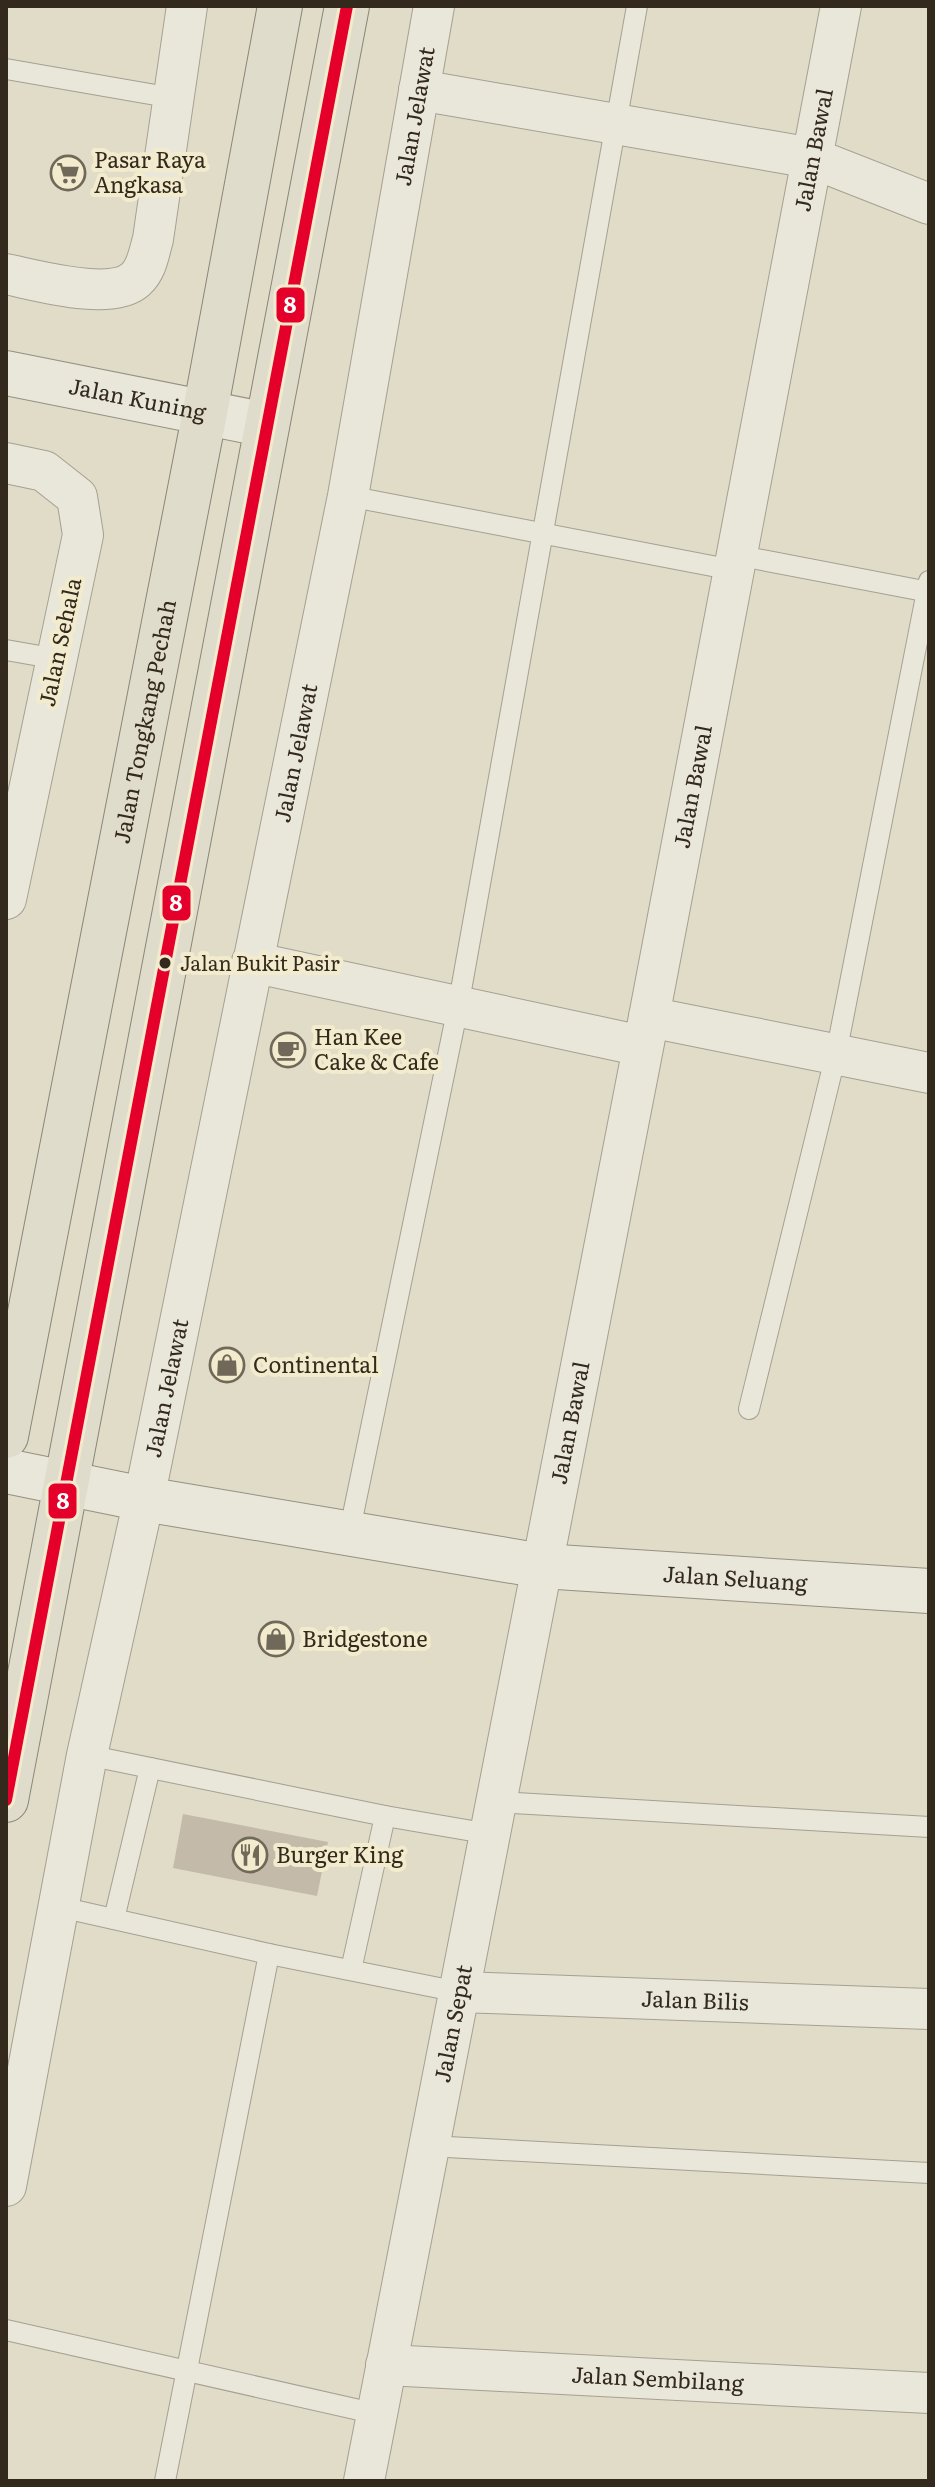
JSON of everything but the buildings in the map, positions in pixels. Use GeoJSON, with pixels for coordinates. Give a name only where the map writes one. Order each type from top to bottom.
{"type":"FeatureCollection","features":[{"type":"Feature","properties":{"kind":"main road","name":"Jalan Tongkang Pechah"},"geometry":{"type":"LineString","coordinates":[[6,1436],[205,412],[280,6]]}},
{"type":"Feature","properties":{"kind":"main road"},"geometry":{"type":"LineString","coordinates":[[6,1800],[347,6]]}},
{"type":"Feature","properties":{"kind":"street"},"geometry":{"type":"LineString","coordinates":[[6,274],[81,289],[114,288],[133,282],[144,270],[153,239],[187,6]]}},
{"type":"Feature","properties":{"kind":"street","name":"Jalan Jelawat"},"geometry":{"type":"LineString","coordinates":[[6,2186],[87,1755],[144,1499],[348,496],[434,6]]}},
{"type":"Feature","properties":{"kind":"street","name":"Jalan Bawal"},"geometry":{"type":"LineString","coordinates":[[542,1566],[841,6]]}},
{"type":"Feature","properties":{"kind":"street"},"geometry":{"type":"LineString","coordinates":[[419,90],[812,158],[929,204]]}},
{"type":"Feature","properties":{"kind":"street","name":"Jalan Kuning"},"geometry":{"type":"LineString","coordinates":[[6,373],[267,425]]}},
{"type":"Feature","properties":{"kind":"street","name":"Jalan Sehala"},"geometry":{"type":"LineString","coordinates":[[6,463],[44,471],[77,497],[83,535],[9,876]]}},
{"type":"Feature","properties":{"kind":"street"},"geometry":{"type":"LineString","coordinates":[[252,962],[458,1007],[836,1054],[929,1073]]}},
{"type":"Feature","properties":{"kind":"street","name":"Jalan Seluang"},"geometry":{"type":"LineString","coordinates":[[6,1471],[144,1499],[542,1566],[929,1591]]}},
{"type":"Feature","properties":{"kind":"street","name":"Jalan Sepat"},"geometry":{"type":"LineString","coordinates":[[364,2481],[542,1566]]}},
{"type":"Feature","properties":{"kind":"street","name":"Jalan Bilis"},"geometry":{"type":"LineString","coordinates":[[459,1992],[929,2009]]}},
{"type":"Feature","properties":{"kind":"street","name":"Jalan Sembilang"},"geometry":{"type":"LineString","coordinates":[[386,2365],[929,2393]]}},
{"type":"Feature","properties":{"kind":"lane"},"geometry":{"type":"LineString","coordinates":[[349,1534],[458,1007],[637,6]]}},
{"type":"Feature","properties":{"kind":"lane"},"geometry":{"type":"LineString","coordinates":[[6,69],[173,98]]}},
{"type":"Feature","properties":{"kind":"lane"},"geometry":{"type":"LineString","coordinates":[[348,496],[541,532],[928,589],[836,1054],[749,1409]]}},
{"type":"Feature","properties":{"kind":"lane"},"geometry":{"type":"LineString","coordinates":[[6,650],[57,659]]}},
{"type":"Feature","properties":{"kind":"lane"},"geometry":{"type":"LineString","coordinates":[[87,1755],[385,1816],[929,1827]]}},
{"type":"Feature","properties":{"kind":"lane"},"geometry":{"type":"LineString","coordinates":[[114,1919],[150,1768]]}},
{"type":"Feature","properties":{"kind":"lane"},"geometry":{"type":"LineString","coordinates":[[351,1970],[385,1816]]}},
{"type":"Feature","properties":{"kind":"lane"},"geometry":{"type":"LineString","coordinates":[[60,1907],[269,1954],[459,1992]]}},
{"type":"Feature","properties":{"kind":"lane"},"geometry":{"type":"LineString","coordinates":[[165,2481],[269,1954]]}},
{"type":"Feature","properties":{"kind":"lane"},"geometry":{"type":"LineString","coordinates":[[429,2146],[929,2173]]}},
{"type":"Feature","properties":{"kind":"lane"},"geometry":{"type":"LineString","coordinates":[[6,2330],[377,2414]]}},
{"type":"Feature","properties":{"kind":"transit line","name":"8"},"geometry":{"type":"LineString","coordinates":[[6,1800],[347,6]]}},
{"type":"Feature","properties":{"kind":"place","name":"Pasar Raya Angkasa"},"geometry":{"type":"Point","coordinates":[68,173]}},
{"type":"Feature","properties":{"kind":"place","name":"Jalan Bukit Pasir"},"geometry":{"type":"Point","coordinates":[165,963]}},
{"type":"Feature","properties":{"kind":"place","name":"Han Kee Cake & Cafe"},"geometry":{"type":"Point","coordinates":[288,1050]}},
{"type":"Feature","properties":{"kind":"place","name":"Continental"},"geometry":{"type":"Point","coordinates":[227,1365]}},
{"type":"Feature","properties":{"kind":"place","name":"Bridgestone"},"geometry":{"type":"Point","coordinates":[276,1639]}},
{"type":"Feature","properties":{"kind":"place","name":"Burger King"},"geometry":{"type":"Point","coordinates":[250,1855]}}]}
